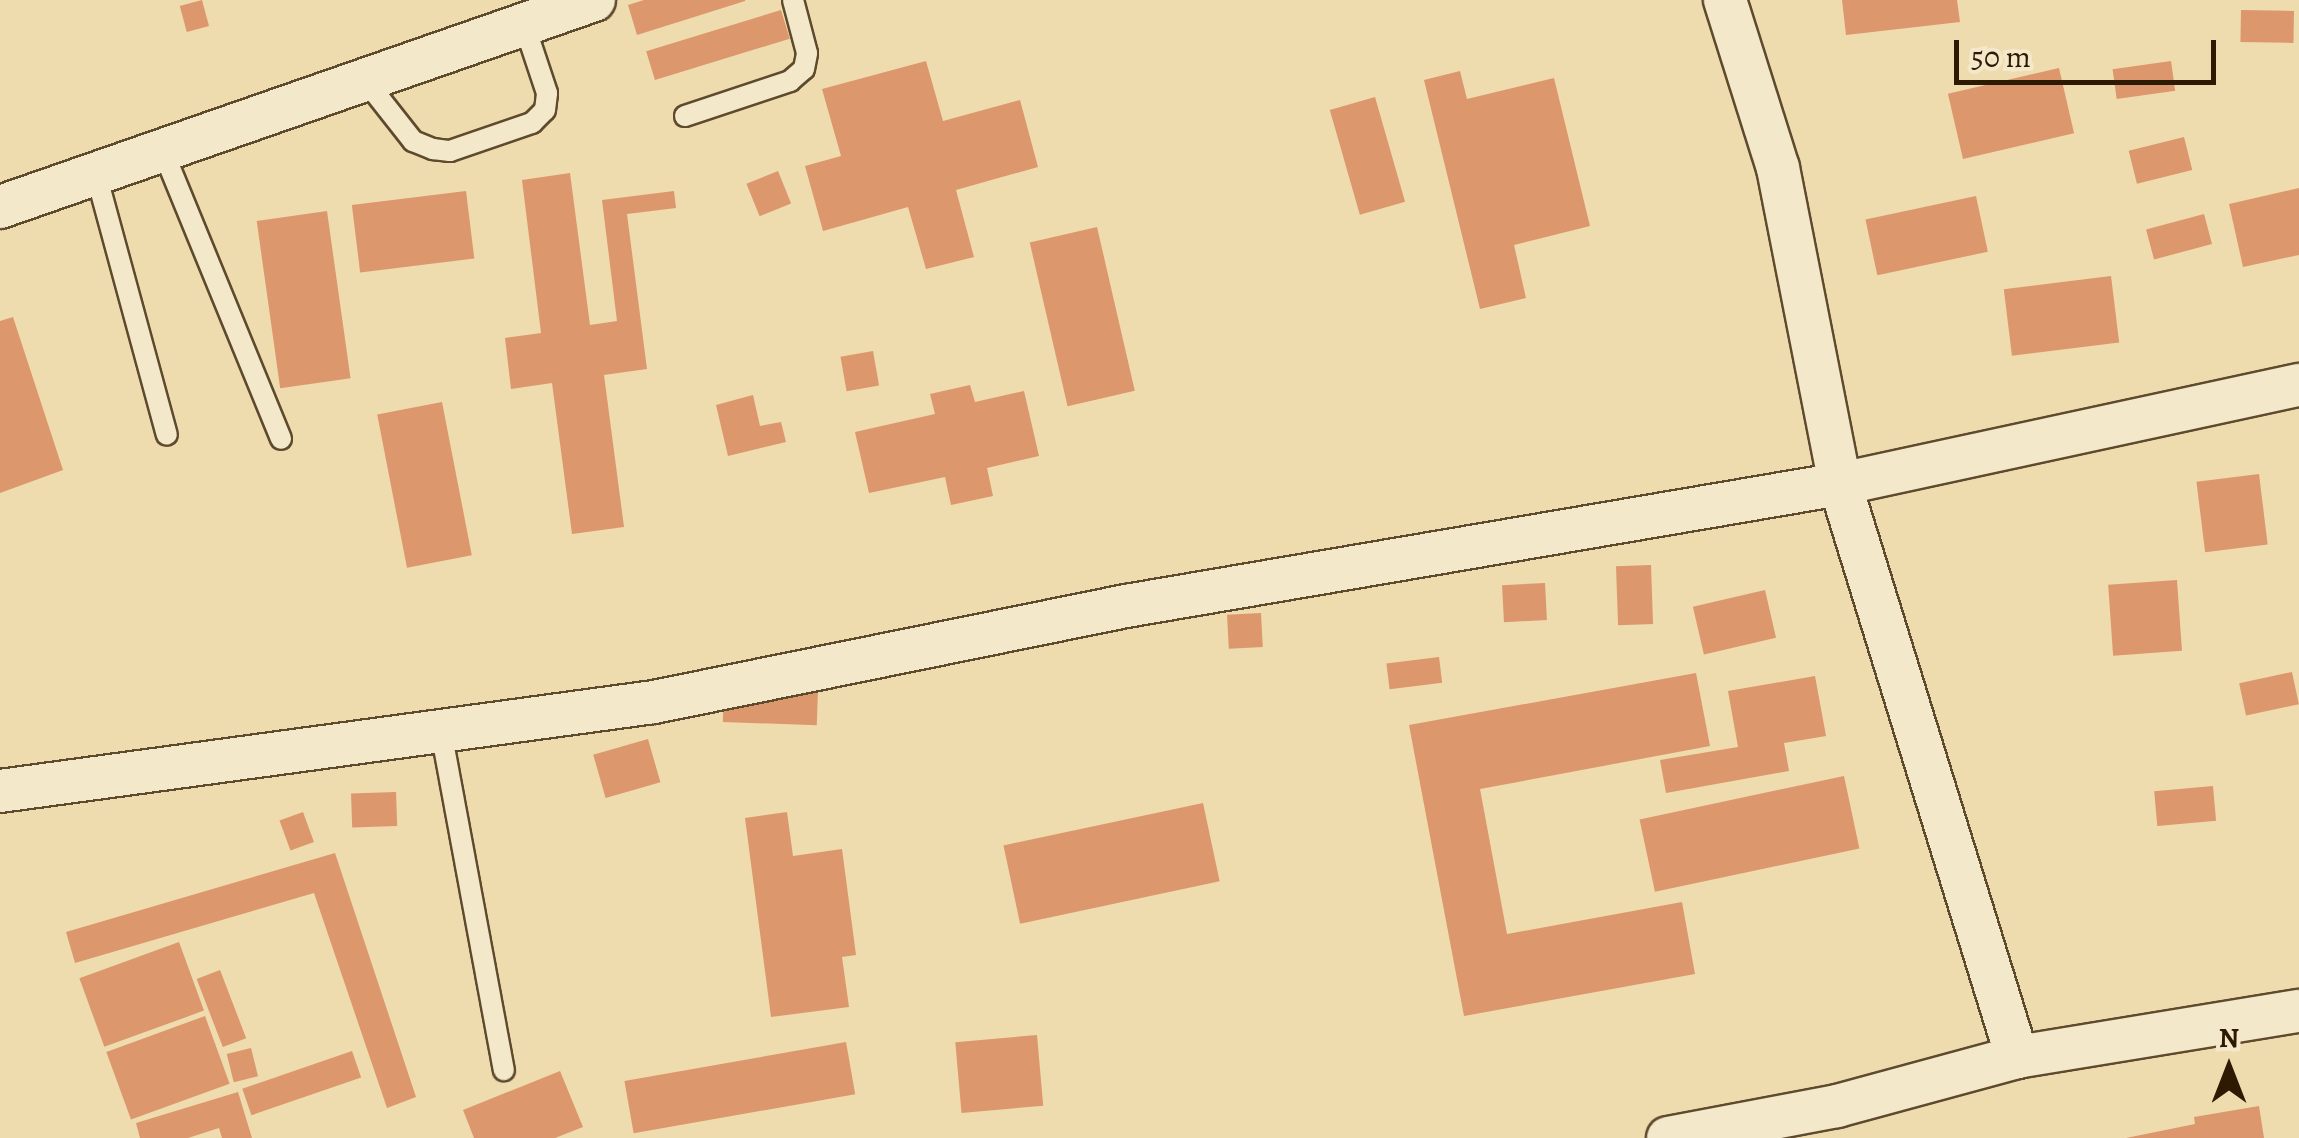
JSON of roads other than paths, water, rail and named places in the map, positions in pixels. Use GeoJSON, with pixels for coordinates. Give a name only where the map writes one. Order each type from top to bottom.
{"type":"FeatureCollection","features":[{"type":"Feature","properties":{"kind":"street"},"geometry":{"type":"LineString","coordinates":[[0,207],[594,0]]}},
{"type":"Feature","properties":{"kind":"street"},"geometry":{"type":"LineString","coordinates":[[1725,0],[1778,168],[1840,484],[2017,1056]]}},
{"type":"Feature","properties":{"kind":"street"},"geometry":{"type":"LineString","coordinates":[[0,791],[654,702],[1126,606],[1840,484],[2299,385]]}},
{"type":"Feature","properties":{"kind":"street"},"geometry":{"type":"LineString","coordinates":[[1668,1138],[1840,1122],[2017,1056],[2299,1011]]}},
{"type":"Feature","properties":{"kind":"lane"},"geometry":{"type":"LineString","coordinates":[[686,116],[790,81],[804,69],[807,53],[793,0]]}},
{"type":"Feature","properties":{"kind":"lane"},"geometry":{"type":"LineString","coordinates":[[365,80],[413,141],[433,150],[450,150],[532,123],[545,110],[547,93],[524,24]]}},
{"type":"Feature","properties":{"kind":"lane"},"geometry":{"type":"LineString","coordinates":[[163,150],[281,440]]}},
{"type":"Feature","properties":{"kind":"lane"},"geometry":{"type":"LineString","coordinates":[[96,174],[167,435]]}},
{"type":"Feature","properties":{"kind":"lane"},"geometry":{"type":"LineString","coordinates":[[441,731],[504,1070]]}}]}
